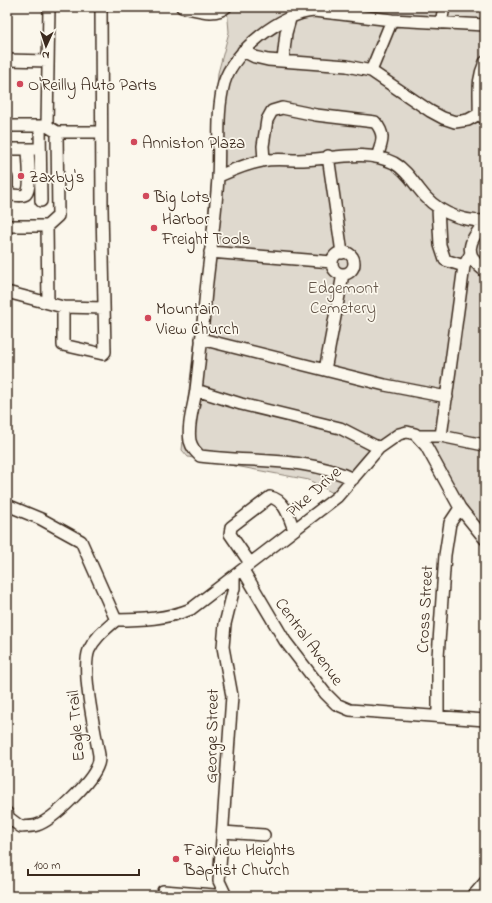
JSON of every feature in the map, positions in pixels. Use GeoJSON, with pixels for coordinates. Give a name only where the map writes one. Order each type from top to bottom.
{"type":"FeatureCollection","features":[{"type":"Feature","properties":{"kind":"street"},"geometry":{"type":"LineString","coordinates":[[7,226],[47,226],[58,216],[58,201],[48,128],[49,7]]}},
{"type":"Feature","properties":{"kind":"street"},"geometry":{"type":"LineString","coordinates":[[63,307],[63,345],[103,354],[105,352],[101,132],[101,7]]}},
{"type":"Feature","properties":{"kind":"street"},"geometry":{"type":"LineString","coordinates":[[182,7],[207,12],[223,10],[226,7]]}},
{"type":"Feature","properties":{"kind":"street"},"geometry":{"type":"LineString","coordinates":[[440,23],[444,7]]}},
{"type":"Feature","properties":{"kind":"street"},"geometry":{"type":"LineString","coordinates":[[353,479],[340,472],[273,461],[200,456],[193,450],[190,432],[196,390],[219,176],[221,106],[224,82],[243,51],[272,27],[314,9],[392,20],[485,25]]}},
{"type":"Feature","properties":{"kind":"street"},"geometry":{"type":"LineString","coordinates":[[283,60],[286,33],[290,19]]}},
{"type":"Feature","properties":{"kind":"street"},"geometry":{"type":"LineString","coordinates":[[371,71],[392,20]]}},
{"type":"Feature","properties":{"kind":"street"},"geometry":{"type":"LineString","coordinates":[[243,51],[255,57],[347,66],[371,71],[430,111],[454,122],[482,117],[479,76],[485,62]]}},
{"type":"Feature","properties":{"kind":"street"},"geometry":{"type":"LineString","coordinates":[[7,60],[48,61]]}},
{"type":"Feature","properties":{"kind":"street"},"geometry":{"type":"LineString","coordinates":[[264,160],[263,146],[267,120],[272,111],[282,108],[316,115],[375,122],[382,130],[383,138],[377,158]]}},
{"type":"Feature","properties":{"kind":"street"},"geometry":{"type":"LineString","coordinates":[[7,126],[101,132]]}},
{"type":"Feature","properties":{"kind":"street"},"geometry":{"type":"LineString","coordinates":[[41,201],[40,150],[48,128]]}},
{"type":"Feature","properties":{"kind":"street"},"geometry":{"type":"LineString","coordinates":[[7,149],[40,150]]}},
{"type":"Feature","properties":{"kind":"street"},"geometry":{"type":"LineString","coordinates":[[7,178],[7,189],[11,195],[24,196],[26,194],[29,187],[28,149]]}},
{"type":"Feature","properties":{"kind":"street"},"geometry":{"type":"LineString","coordinates":[[219,176],[244,165],[264,160],[300,160],[328,156],[352,155],[377,158],[394,163],[401,168],[423,194],[438,208],[462,219],[485,222],[474,237],[470,246],[470,255],[464,266],[441,436]]}},
{"type":"Feature","properties":{"kind":"street"},"geometry":{"type":"LineString","coordinates":[[328,156],[342,252]]}},
{"type":"Feature","properties":{"kind":"street"},"geometry":{"type":"LineString","coordinates":[[7,198],[16,200],[58,201]]}},
{"type":"Feature","properties":{"kind":"street"},"geometry":{"type":"LineString","coordinates":[[438,208],[441,252],[445,260],[464,266]]}},
{"type":"Feature","properties":{"kind":"street"},"geometry":{"type":"LineString","coordinates":[[47,226],[48,302]]}},
{"type":"Feature","properties":{"kind":"street"},"geometry":{"type":"LineString","coordinates":[[210,252],[332,262]]}},
{"type":"Feature","properties":{"kind":"street"},"geometry":{"type":"LineString","coordinates":[[342,252],[352,256],[354,263],[350,272],[343,274],[336,272],[332,262],[335,256],[342,252]]}},
{"type":"Feature","properties":{"kind":"street"},"geometry":{"type":"LineString","coordinates":[[470,255],[477,265],[485,271]]}},
{"type":"Feature","properties":{"kind":"street"},"geometry":{"type":"LineString","coordinates":[[325,370],[343,274]]}},
{"type":"Feature","properties":{"kind":"street"},"geometry":{"type":"LineString","coordinates":[[7,292],[63,307],[104,308]]}},
{"type":"Feature","properties":{"kind":"street"},"geometry":{"type":"LineString","coordinates":[[201,339],[385,385],[447,397]]}},
{"type":"Feature","properties":{"kind":"street"},"geometry":{"type":"LineString","coordinates":[[196,390],[242,404],[340,428],[379,448]]}},
{"type":"Feature","properties":{"kind":"street","name":"Pike Drive"},"geometry":{"type":"LineString","coordinates":[[116,620],[176,615],[191,609],[337,497],[379,448],[400,434],[407,432],[417,436],[441,436],[485,447]]}},
{"type":"Feature","properties":{"kind":"street"},"geometry":{"type":"LineString","coordinates":[[417,436],[426,446],[460,508],[485,539]]}},
{"type":"Feature","properties":{"kind":"street","name":"Central Avenue"},"geometry":{"type":"LineString","coordinates":[[294,530],[284,506],[278,499],[270,497],[231,527],[230,534],[242,570],[284,641],[325,693],[336,704],[350,710],[485,720]]}},
{"type":"Feature","properties":{"kind":"street"},"geometry":{"type":"LineString","coordinates":[[7,505],[41,519],[82,541],[116,620]]}},
{"type":"Feature","properties":{"kind":"street","name":"Cross Street"},"geometry":{"type":"LineString","coordinates":[[438,716],[438,657],[444,555],[450,523],[460,508]]}},
{"type":"Feature","properties":{"kind":"street","name":"George Street"},"geometry":{"type":"LineString","coordinates":[[226,896],[219,882],[232,696],[223,647],[225,624],[234,588],[242,570]]}},
{"type":"Feature","properties":{"kind":"street","name":"Eagle Trail"},"geometry":{"type":"LineString","coordinates":[[7,813],[9,818],[21,827],[36,826],[50,817],[74,797],[91,778],[98,764],[99,755],[90,696],[87,662],[89,650],[99,635],[116,620]]}},
{"type":"Feature","properties":{"kind":"street"},"geometry":{"type":"LineString","coordinates":[[223,832],[264,835]]}},
{"type":"Feature","properties":{"kind":"street"},"geometry":{"type":"LineString","coordinates":[[472,896],[485,882]]}},
{"type":"Feature","properties":{"kind":"street"},"geometry":{"type":"LineString","coordinates":[[166,896],[163,891],[226,896]]}},
{"type":"Feature","properties":{"kind":"green space","name":"Edgemont Cemetery"},"geometry":{"type":"Polygon","coordinates":[[[227,7],[485,7],[485,531],[408,427],[396,430],[375,444],[357,463],[333,493],[309,480],[188,457],[182,450],[212,176],[218,73],[229,32],[227,7]]]}},
{"type":"Feature","properties":{"kind":"place","name":"O'Reilly Auto Parts"},"geometry":{"type":"Point","coordinates":[20,84]}},
{"type":"Feature","properties":{"kind":"place","name":"Anniston Plaza"},"geometry":{"type":"Point","coordinates":[134,142]}},
{"type":"Feature","properties":{"kind":"place","name":"Zaxby's"},"geometry":{"type":"Point","coordinates":[21,176]}},
{"type":"Feature","properties":{"kind":"place","name":"Big Lots"},"geometry":{"type":"Point","coordinates":[146,196]}},
{"type":"Feature","properties":{"kind":"place","name":"Harbor Freight Tools"},"geometry":{"type":"Point","coordinates":[154,228]}},
{"type":"Feature","properties":{"kind":"place","name":"Mountain View Church"},"geometry":{"type":"Point","coordinates":[148,318]}},
{"type":"Feature","properties":{"kind":"place","name":"Fairview Heights Baptist Church"},"geometry":{"type":"Point","coordinates":[176,859]}}]}
